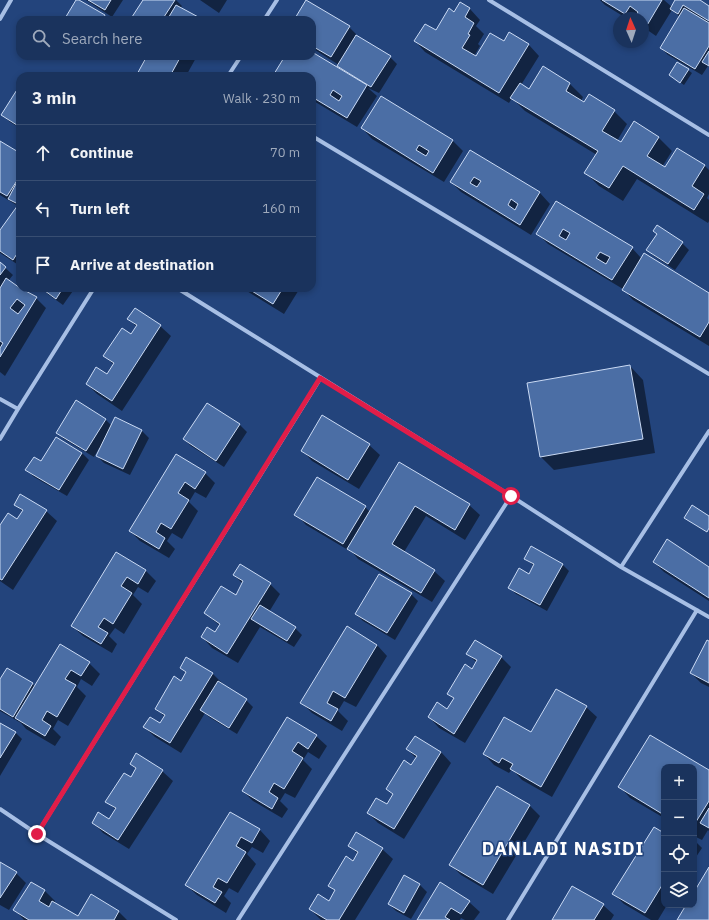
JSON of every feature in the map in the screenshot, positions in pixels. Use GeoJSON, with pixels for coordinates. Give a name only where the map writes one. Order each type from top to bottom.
{"type":"FeatureCollection","features":[{"type":"Feature","properties":{"kind":"street"},"geometry":{"type":"LineString","coordinates":[[0,19],[11,0]]}},
{"type":"Feature","properties":{"kind":"street"},"geometry":{"type":"LineString","coordinates":[[267,16],[277,0]]}},
{"type":"Feature","properties":{"kind":"street"},"geometry":{"type":"LineString","coordinates":[[489,0],[709,135]]}},
{"type":"Feature","properties":{"kind":"street"},"geometry":{"type":"LineString","coordinates":[[231,72],[238,60]]}},
{"type":"Feature","properties":{"kind":"street"},"geometry":{"type":"LineString","coordinates":[[316,138],[709,374]]}},
{"type":"Feature","properties":{"kind":"street"},"geometry":{"type":"LineString","coordinates":[[0,440],[91,292]]}},
{"type":"Feature","properties":{"kind":"street"},"geometry":{"type":"LineString","coordinates":[[183,292],[511,496],[621,567],[709,617]]}},
{"type":"Feature","properties":{"kind":"street"},"geometry":{"type":"LineString","coordinates":[[37,834],[320,378]]}},
{"type":"Feature","properties":{"kind":"street"},"geometry":{"type":"LineString","coordinates":[[0,399],[18,409]]}},
{"type":"Feature","properties":{"kind":"street"},"geometry":{"type":"LineString","coordinates":[[621,567],[709,431]]}},
{"type":"Feature","properties":{"kind":"street"},"geometry":{"type":"LineString","coordinates":[[238,920],[511,496]]}},
{"type":"Feature","properties":{"kind":"street"},"geometry":{"type":"LineString","coordinates":[[508,920],[697,610]]}},
{"type":"Feature","properties":{"kind":"street"},"geometry":{"type":"LineString","coordinates":[[0,809],[37,834],[176,920]]}},
{"type":"Feature","properties":{"kind":"building"},"geometry":{"type":"Polygon","coordinates":[[[76,0],[79,0],[105,15],[105,16],[66,16],[76,0]]]}},
{"type":"Feature","properties":{"kind":"building"},"geometry":{"type":"Polygon","coordinates":[[[88,0],[111,0],[105,10],[88,0]]]}},
{"type":"Feature","properties":{"kind":"building"},"geometry":{"type":"Polygon","coordinates":[[[143,0],[175,0],[165,16],[133,16],[143,0]]]}},
{"type":"Feature","properties":{"kind":"building"},"geometry":{"type":"Polygon","coordinates":[[[306,0],[350,26],[331,57],[316,48],[316,16],[296,16],[306,0]]]}},
{"type":"Feature","properties":{"kind":"building"},"geometry":{"type":"Polygon","coordinates":[[[602,0],[662,0],[649,22],[649,12],[638,12],[630,6],[626,12],[622,12],[602,0]]]}},
{"type":"Feature","properties":{"kind":"building"},"geometry":{"type":"Polygon","coordinates":[[[675,0],[700,0],[709,6],[709,21],[683,5],[678,14],[670,9],[675,0]]]}},
{"type":"Feature","properties":{"kind":"building"},"geometry":{"type":"Polygon","coordinates":[[[460,2],[470,8],[465,17],[474,23],[468,34],[470,35],[462,48],[476,56],[490,33],[504,41],[509,32],[529,44],[499,93],[414,41],[425,24],[436,30],[449,8],[454,12],[460,2]]]}},
{"type":"Feature","properties":{"kind":"building"},"geometry":{"type":"Polygon","coordinates":[[[176,5],[196,16],[169,16],[176,5]]]}},
{"type":"Feature","properties":{"kind":"building"},"geometry":{"type":"Polygon","coordinates":[[[684,8],[709,23],[709,46],[695,69],[660,48],[684,8]]]}},
{"type":"Feature","properties":{"kind":"building"},"geometry":{"type":"Polygon","coordinates":[[[356,35],[391,56],[371,87],[337,66],[356,35]]]}},
{"type":"Feature","properties":{"kind":"building"},"geometry":{"type":"Polygon","coordinates":[[[709,51],[709,66],[702,62],[709,51]]]}},
{"type":"Feature","properties":{"kind":"building"},"geometry":{"type":"Polygon","coordinates":[[[316,54],[367,85],[347,118],[316,99],[316,72],[275,72],[283,60],[316,60],[316,54]],[[333,90],[330,95],[339,101],[342,96],[333,90]]]}},
{"type":"Feature","properties":{"kind":"building"},"geometry":{"type":"Polygon","coordinates":[[[145,60],[179,60],[172,72],[138,72],[145,60]]]}},
{"type":"Feature","properties":{"kind":"building"},"geometry":{"type":"Polygon","coordinates":[[[677,62],[689,69],[680,83],[669,75],[677,62]]]}},
{"type":"Feature","properties":{"kind":"building"},"geometry":{"type":"Polygon","coordinates":[[[543,66],[570,83],[566,91],[584,102],[589,94],[615,110],[602,131],[621,142],[634,121],[659,137],[647,156],[665,167],[677,148],[705,165],[692,186],[704,194],[694,210],[623,166],[609,188],[584,173],[598,151],[510,98],[520,83],[529,89],[543,66]]]}},
{"type":"Feature","properties":{"kind":"building"},"geometry":{"type":"Polygon","coordinates":[[[16,91],[16,124],[1,115],[16,91]]]}},
{"type":"Feature","properties":{"kind":"building"},"geometry":{"type":"Polygon","coordinates":[[[381,96],[453,140],[433,173],[361,128],[381,96]],[[419,145],[416,150],[426,156],[429,151],[419,145]]]}},
{"type":"Feature","properties":{"kind":"building"},"geometry":{"type":"Polygon","coordinates":[[[0,141],[16,151],[16,182],[7,196],[0,192],[0,141]]]}},
{"type":"Feature","properties":{"kind":"building"},"geometry":{"type":"Polygon","coordinates":[[[470,150],[540,192],[520,225],[450,182],[470,150]],[[474,177],[470,183],[477,187],[481,181],[474,177]],[[511,199],[508,205],[515,210],[518,204],[511,199]]]}},
{"type":"Feature","properties":{"kind":"building"},"geometry":{"type":"Polygon","coordinates":[[[16,184],[16,203],[8,199],[16,184]]]}},
{"type":"Feature","properties":{"kind":"building"},"geometry":{"type":"Polygon","coordinates":[[[556,201],[633,247],[612,280],[536,234],[556,201]],[[563,229],[559,236],[566,240],[570,233],[563,229]],[[600,252],[596,258],[606,264],[610,257],[600,252]]]}},
{"type":"Feature","properties":{"kind":"building"},"geometry":{"type":"Polygon","coordinates":[[[16,208],[16,255],[13,260],[0,251],[0,230],[16,208]]]}},
{"type":"Feature","properties":{"kind":"building"},"geometry":{"type":"Polygon","coordinates":[[[657,225],[683,242],[668,264],[646,250],[657,234],[653,231],[657,225]]]}},
{"type":"Feature","properties":{"kind":"building"},"geometry":{"type":"Polygon","coordinates":[[[644,253],[709,293],[709,322],[700,337],[622,290],[644,253]]]}},
{"type":"Feature","properties":{"kind":"building"},"geometry":{"type":"Polygon","coordinates":[[[0,262],[6,267],[0,275],[0,262]]]}},
{"type":"Feature","properties":{"kind":"building"},"geometry":{"type":"Polygon","coordinates":[[[6,278],[16,285],[16,292],[28,292],[37,297],[0,357],[0,348],[3,343],[0,341],[0,288],[6,278]],[[17,299],[10,308],[18,314],[25,305],[17,299]]]}},
{"type":"Feature","properties":{"kind":"building"},"geometry":{"type":"Polygon","coordinates":[[[46,292],[60,292],[56,299],[46,292]]]}},
{"type":"Feature","properties":{"kind":"building"},"geometry":{"type":"Polygon","coordinates":[[[254,292],[280,292],[273,304],[254,292]]]}},
{"type":"Feature","properties":{"kind":"building"},"geometry":{"type":"Polygon","coordinates":[[[135,308],[161,325],[112,401],[86,384],[96,367],[107,374],[114,363],[103,356],[122,328],[131,334],[137,325],[127,319],[135,308]]]}},
{"type":"Feature","properties":{"kind":"building"},"geometry":{"type":"Polygon","coordinates":[[[630,365],[643,439],[540,457],[527,383],[630,365]]]}},
{"type":"Feature","properties":{"kind":"building"},"geometry":{"type":"Polygon","coordinates":[[[76,400],[106,419],[86,451],[56,433],[76,400]]]}},
{"type":"Feature","properties":{"kind":"building"},"geometry":{"type":"Polygon","coordinates":[[[207,403],[240,424],[216,461],[183,439],[207,403]]]}},
{"type":"Feature","properties":{"kind":"building"},"geometry":{"type":"Polygon","coordinates":[[[322,415],[370,444],[348,480],[301,451],[322,415]]]}},
{"type":"Feature","properties":{"kind":"building"},"geometry":{"type":"Polygon","coordinates":[[[115,417],[142,430],[123,469],[96,456],[115,417]]]}},
{"type":"Feature","properties":{"kind":"building"},"geometry":{"type":"Polygon","coordinates":[[[56,437],[82,453],[59,490],[25,470],[34,457],[41,461],[56,437]]]}},
{"type":"Feature","properties":{"kind":"building"},"geometry":{"type":"Polygon","coordinates":[[[176,454],[206,472],[195,489],[185,482],[178,493],[189,500],[171,529],[161,523],[156,532],[165,538],[159,549],[129,531],[176,454]]]}},
{"type":"Feature","properties":{"kind":"building"},"geometry":{"type":"Polygon","coordinates":[[[399,462],[470,504],[455,530],[415,506],[392,544],[435,570],[421,593],[347,549],[399,462]]]}},
{"type":"Feature","properties":{"kind":"building"},"geometry":{"type":"Polygon","coordinates":[[[317,477],[366,506],[343,544],[294,515],[317,477]]]}},
{"type":"Feature","properties":{"kind":"building"},"geometry":{"type":"Polygon","coordinates":[[[20,494],[47,510],[2,580],[0,579],[0,525],[8,513],[17,519],[23,510],[14,505],[20,494]]]}},
{"type":"Feature","properties":{"kind":"building"},"geometry":{"type":"Polygon","coordinates":[[[692,505],[709,516],[709,528],[707,532],[684,518],[692,505]]]}},
{"type":"Feature","properties":{"kind":"building"},"geometry":{"type":"Polygon","coordinates":[[[667,539],[709,567],[709,598],[653,562],[667,539]]]}},
{"type":"Feature","properties":{"kind":"building"},"geometry":{"type":"Polygon","coordinates":[[[531,546],[563,564],[540,605],[508,588],[519,568],[529,574],[534,564],[524,559],[531,546]]]}},
{"type":"Feature","properties":{"kind":"building"},"geometry":{"type":"Polygon","coordinates":[[[116,552],[146,570],[138,584],[127,577],[121,586],[132,593],[113,624],[104,618],[98,627],[108,633],[101,644],[71,626],[116,552]]]}},
{"type":"Feature","properties":{"kind":"building"},"geometry":{"type":"Polygon","coordinates":[[[240,564],[271,583],[227,654],[201,637],[207,627],[215,632],[220,624],[204,613],[221,586],[236,595],[243,581],[233,575],[240,564]]]}},
{"type":"Feature","properties":{"kind":"building"},"geometry":{"type":"Polygon","coordinates":[[[379,574],[412,593],[387,633],[355,614],[379,574]]]}},
{"type":"Feature","properties":{"kind":"building"},"geometry":{"type":"Polygon","coordinates":[[[260,605],[296,627],[287,641],[251,619],[260,605]]]}},
{"type":"Feature","properties":{"kind":"building"},"geometry":{"type":"Polygon","coordinates":[[[347,626],[377,645],[345,698],[333,691],[327,703],[338,709],[331,721],[300,703],[347,626]]]}},
{"type":"Feature","properties":{"kind":"building"},"geometry":{"type":"Polygon","coordinates":[[[475,640],[502,656],[454,734],[428,717],[437,702],[447,709],[454,698],[447,694],[465,664],[472,669],[477,660],[466,654],[475,640]]]}},
{"type":"Feature","properties":{"kind":"building"},"geometry":{"type":"Polygon","coordinates":[[[707,640],[709,641],[709,683],[690,673],[707,640]]]}},
{"type":"Feature","properties":{"kind":"building"},"geometry":{"type":"Polygon","coordinates":[[[60,644],[90,662],[81,676],[71,670],[65,679],[76,685],[57,717],[47,711],[42,720],[51,726],[45,736],[15,718],[60,644]]]}},
{"type":"Feature","properties":{"kind":"building"},"geometry":{"type":"Polygon","coordinates":[[[186,657],[213,673],[170,743],[143,727],[150,717],[160,723],[165,715],[155,709],[174,676],[181,681],[186,672],[180,668],[186,657]]]}},
{"type":"Feature","properties":{"kind":"building"},"geometry":{"type":"Polygon","coordinates":[[[7,668],[33,683],[13,717],[0,709],[0,679],[7,668]]]}},
{"type":"Feature","properties":{"kind":"building"},"geometry":{"type":"Polygon","coordinates":[[[218,681],[247,699],[229,728],[200,710],[218,681]]]}},
{"type":"Feature","properties":{"kind":"building"},"geometry":{"type":"Polygon","coordinates":[[[556,689],[587,706],[541,787],[510,769],[513,764],[502,758],[499,763],[483,754],[504,717],[531,732],[556,689]]]}},
{"type":"Feature","properties":{"kind":"building"},"geometry":{"type":"Polygon","coordinates":[[[287,717],[317,735],[308,749],[298,742],[292,751],[303,758],[284,789],[274,783],[269,792],[278,798],[272,809],[242,791],[287,717]]]}},
{"type":"Feature","properties":{"kind":"building"},"geometry":{"type":"Polygon","coordinates":[[[0,723],[16,732],[0,758],[0,723]]]}},
{"type":"Feature","properties":{"kind":"building"},"geometry":{"type":"Polygon","coordinates":[[[650,735],[709,770],[709,801],[697,820],[697,764],[661,764],[661,813],[618,787],[650,735]]]}},
{"type":"Feature","properties":{"kind":"building"},"geometry":{"type":"Polygon","coordinates":[[[415,736],[441,752],[394,829],[367,813],[376,798],[387,804],[393,794],[386,789],[404,760],[411,765],[417,756],[406,749],[415,736]]]}},
{"type":"Feature","properties":{"kind":"building"},"geometry":{"type":"Polygon","coordinates":[[[136,753],[163,770],[118,840],[92,823],[98,812],[109,819],[116,808],[105,802],[124,773],[131,777],[136,768],[130,764],[136,753]]]}},
{"type":"Feature","properties":{"kind":"building"},"geometry":{"type":"Polygon","coordinates":[[[497,786],[530,805],[483,885],[449,865],[497,786]]]}},
{"type":"Feature","properties":{"kind":"building"},"geometry":{"type":"Polygon","coordinates":[[[709,808],[709,828],[700,823],[709,808]]]}},
{"type":"Feature","properties":{"kind":"building"},"geometry":{"type":"Polygon","coordinates":[[[230,812],[260,829],[252,843],[241,837],[236,846],[246,852],[227,883],[218,878],[213,887],[222,892],[215,903],[185,885],[230,812]]]}},
{"type":"Feature","properties":{"kind":"building"},"geometry":{"type":"Polygon","coordinates":[[[654,827],[661,831],[661,887],[645,913],[612,894],[654,827]]]}},
{"type":"Feature","properties":{"kind":"building"},"geometry":{"type":"Polygon","coordinates":[[[356,832],[383,848],[339,920],[327,920],[309,909],[318,894],[329,901],[335,890],[328,886],[346,856],[353,861],[358,852],[348,846],[356,832]]]}},
{"type":"Feature","properties":{"kind":"building"},"geometry":{"type":"Polygon","coordinates":[[[0,862],[17,872],[0,898],[0,862]]]}},
{"type":"Feature","properties":{"kind":"building"},"geometry":{"type":"Polygon","coordinates":[[[709,867],[709,920],[677,920],[684,908],[697,908],[697,887],[709,867]]]}},
{"type":"Feature","properties":{"kind":"building"},"geometry":{"type":"Polygon","coordinates":[[[404,875],[420,884],[404,913],[388,904],[404,875]]]}},
{"type":"Feature","properties":{"kind":"building"},"geometry":{"type":"Polygon","coordinates":[[[31,882],[45,890],[39,901],[49,907],[52,901],[78,916],[91,894],[119,911],[114,920],[29,920],[13,910],[31,882]]]}},
{"type":"Feature","properties":{"kind":"building"},"geometry":{"type":"Polygon","coordinates":[[[440,882],[470,901],[461,914],[451,908],[445,917],[450,920],[417,920],[440,882]]]}},
{"type":"Feature","properties":{"kind":"building"},"geometry":{"type":"Polygon","coordinates":[[[572,886],[604,904],[594,920],[552,920],[572,886]]]}},
{"type":"Feature","properties":{"kind":"district","name":"DANLADI NASIDI"},"geometry":{"type":"Point","coordinates":[563,849]}},
{"type":"Feature","properties":{"kind":"route"},"geometry":{"type":"LineString","coordinates":[[37,834],[320,378],[511,496]]}}]}
